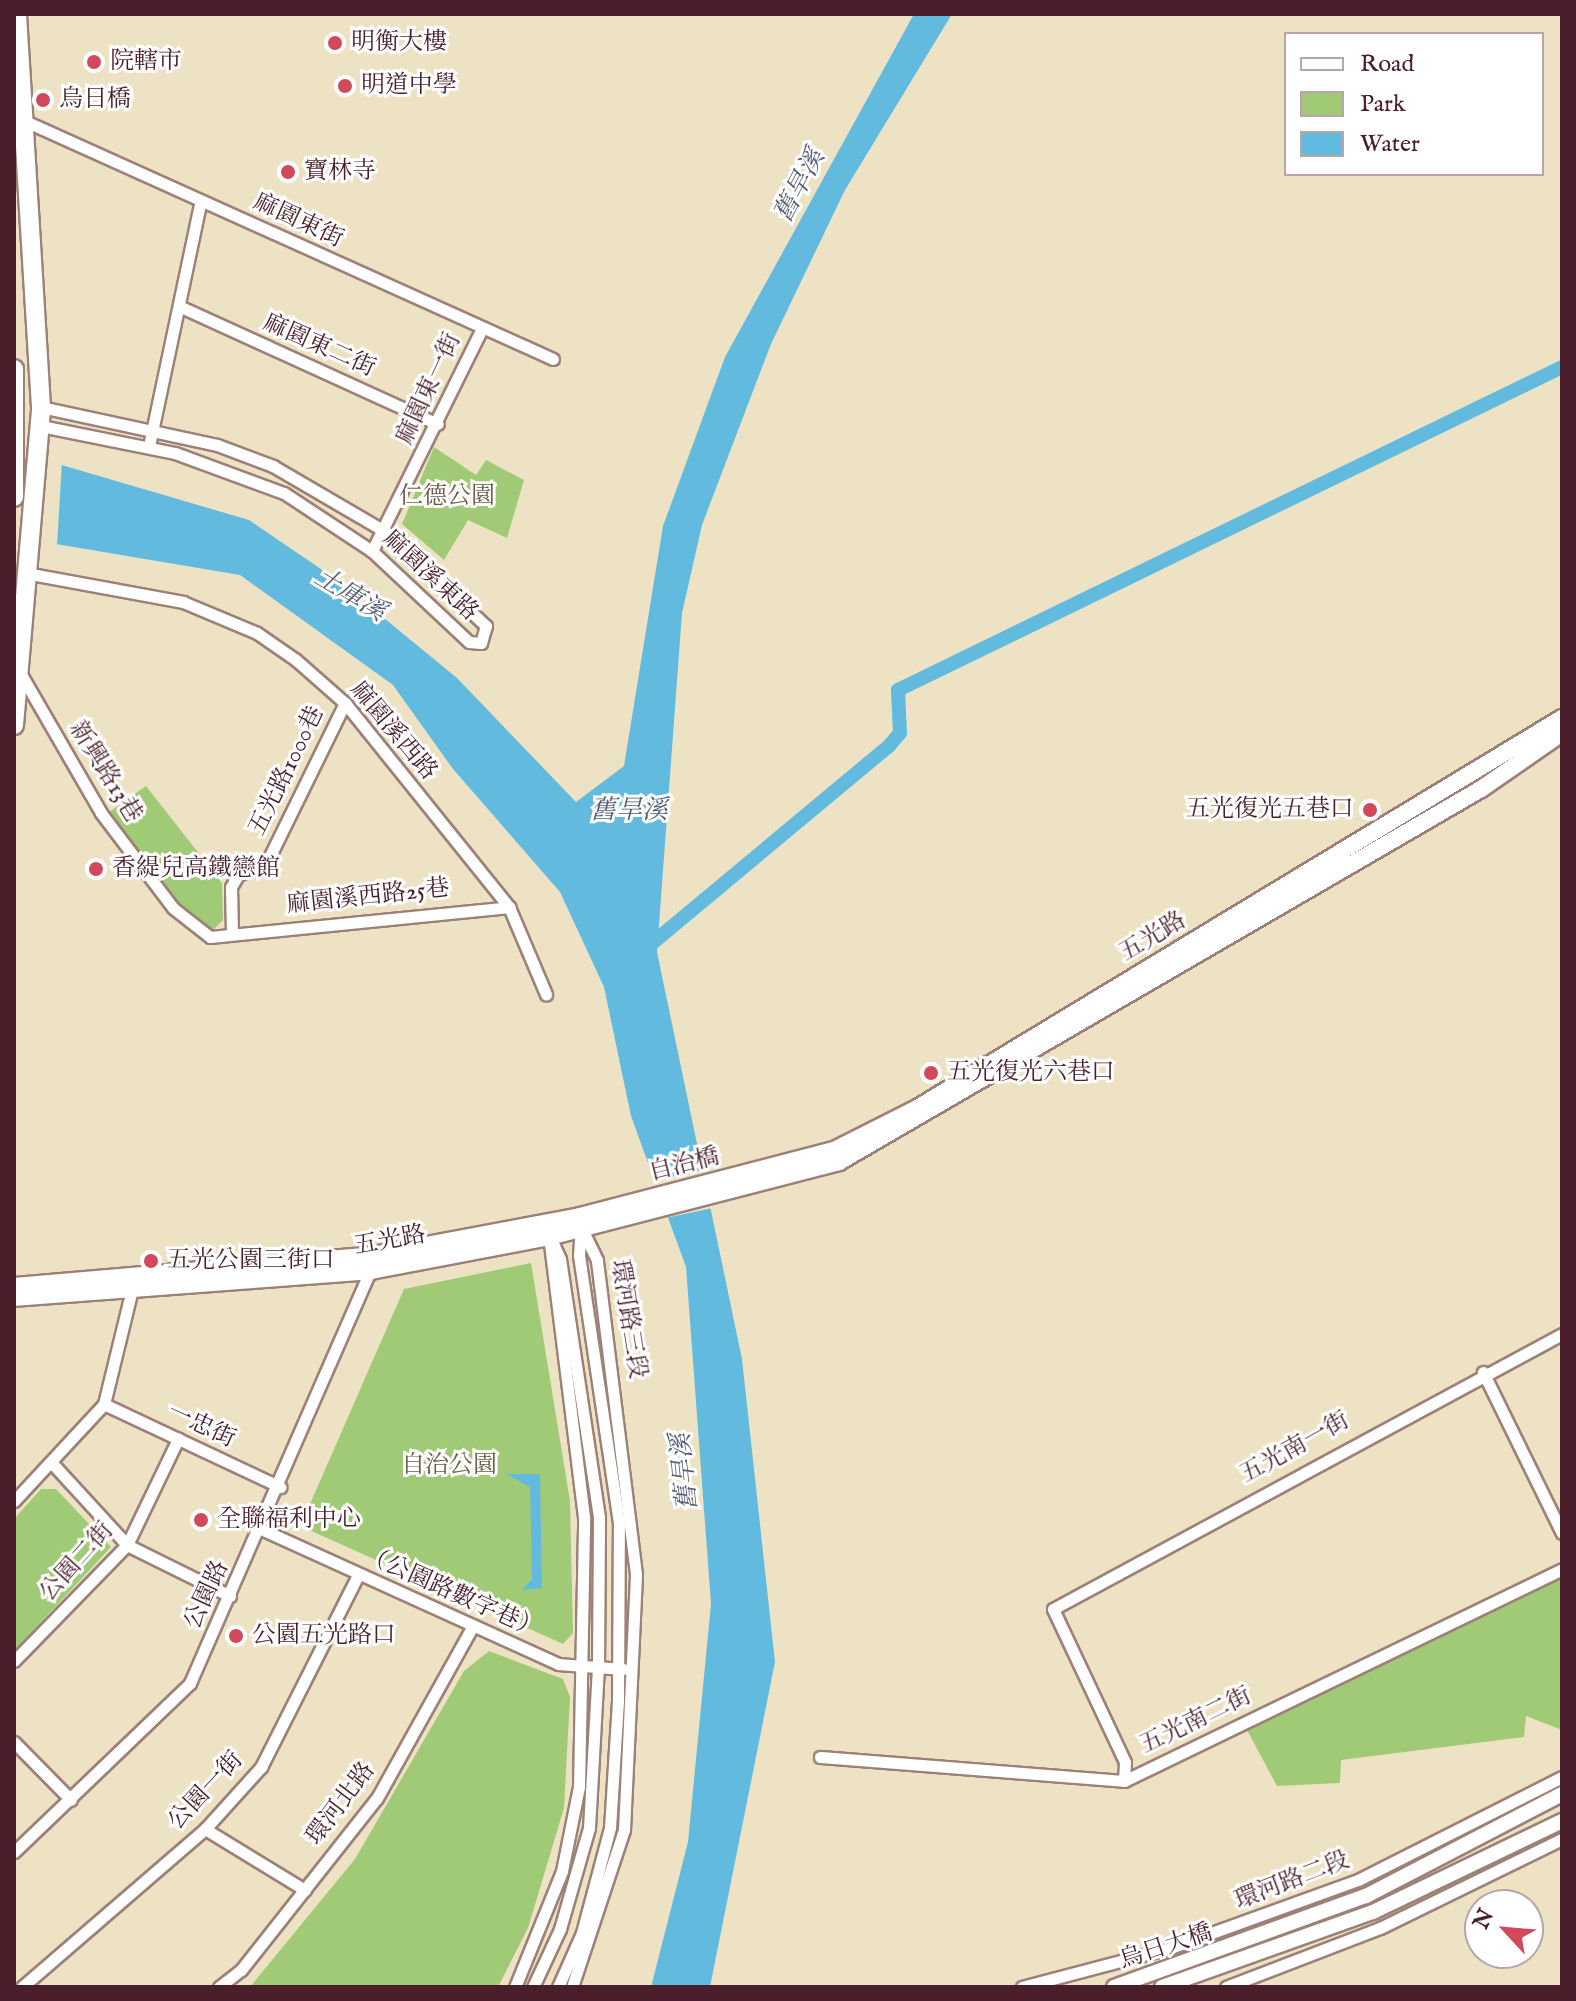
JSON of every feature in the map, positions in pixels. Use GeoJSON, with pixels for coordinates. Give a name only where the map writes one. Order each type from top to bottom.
{"type":"FeatureCollection","features":[{"type":"Feature","properties":{"kind":"main road"},"geometry":{"type":"LineString","coordinates":[[14,725],[22,676],[22,571],[34,554],[41,417],[17,14]]}},
{"type":"Feature","properties":{"kind":"main road"},"geometry":{"type":"LineString","coordinates":[[14,369],[14,497]]}},
{"type":"Feature","properties":{"kind":"main road","name":"五光路"},"geometry":{"type":"LineString","coordinates":[[758,1179],[834,1150],[919,1107],[1562,718]]}},
{"type":"Feature","properties":{"kind":"main road","name":"五光路"},"geometry":{"type":"LineString","coordinates":[[758,1179],[839,1162],[923,1119],[1481,789],[1562,733]]}},
{"type":"Feature","properties":{"kind":"main road","name":"自治橋"},"geometry":{"type":"LineString","coordinates":[[625,1211],[758,1179]]}},
{"type":"Feature","properties":{"kind":"main road","name":"五光路"},"geometry":{"type":"LineString","coordinates":[[14,1298],[372,1263],[548,1230],[625,1211]]}},
{"type":"Feature","properties":{"kind":"main road","name":"五光路"},"geometry":{"type":"LineString","coordinates":[[14,1286],[133,1284]]}},
{"type":"Feature","properties":{"kind":"street","name":"麻園東街"},"geometry":{"type":"LineString","coordinates":[[25,121],[481,330],[553,359]]}},
{"type":"Feature","properties":{"kind":"street"},"geometry":{"type":"LineString","coordinates":[[149,446],[181,307],[201,200]]}},
{"type":"Feature","properties":{"kind":"street","name":"麻園東二街"},"geometry":{"type":"LineString","coordinates":[[181,307],[438,424]]}},
{"type":"Feature","properties":{"kind":"street","name":"麻園東一街"},"geometry":{"type":"LineString","coordinates":[[372,551],[386,532],[481,330]]}},
{"type":"Feature","properties":{"kind":"street","name":"麻園溪東路"},"geometry":{"type":"LineString","coordinates":[[41,417],[154,430],[273,466],[386,532],[486,626],[481,643],[469,642],[372,551],[284,493],[149,446],[41,417]]}},
{"type":"Feature","properties":{"kind":"street"},"geometry":{"type":"LineString","coordinates":[[14,558],[22,571]]}},
{"type":"Feature","properties":{"kind":"street","name":"麻園溪西路"},"geometry":{"type":"LineString","coordinates":[[22,571],[183,602],[257,633],[345,703],[509,907],[546,994]]}},
{"type":"Feature","properties":{"kind":"street","name":"新興路13巷"},"geometry":{"type":"LineString","coordinates":[[22,676],[101,813],[173,908],[210,937],[232,934]]}},
{"type":"Feature","properties":{"kind":"street","name":"五光路1000巷"},"geometry":{"type":"LineString","coordinates":[[232,934],[231,887],[238,875],[267,862],[345,703]]}},
{"type":"Feature","properties":{"kind":"street","name":"麻園溪西路25巷"},"geometry":{"type":"LineString","coordinates":[[232,934],[509,907]]}},
{"type":"Feature","properties":{"kind":"street","name":"環河路三段"},"geometry":{"type":"LineString","coordinates":[[558,1987],[582,1933],[610,1828],[619,1669],[619,1523],[579,1255],[581,1222]]}},
{"type":"Feature","properties":{"kind":"street","name":"環河路三段"},"geometry":{"type":"LineString","coordinates":[[572,1987],[624,1830],[635,1520],[597,1260],[581,1222]]}},
{"type":"Feature","properties":{"kind":"street"},"geometry":{"type":"LineString","coordinates":[[515,1987],[573,1831],[582,1668],[584,1517],[546,1261],[548,1230]]}},
{"type":"Feature","properties":{"kind":"street"},"geometry":{"type":"LineString","coordinates":[[533,1987],[560,1929],[589,1828],[598,1668],[599,1517],[560,1259],[548,1230]]}},
{"type":"Feature","properties":{"kind":"street","name":"公園路"},"geometry":{"type":"LineString","coordinates":[[14,1852],[176,1704],[280,1487],[372,1263]]}},
{"type":"Feature","properties":{"kind":"street"},"geometry":{"type":"LineString","coordinates":[[14,1501],[104,1404],[133,1284]]}},
{"type":"Feature","properties":{"kind":"street","name":"五光南一街"},"geometry":{"type":"LineString","coordinates":[[1124,1781],[1125,1762],[1053,1609],[1483,1372],[1562,1334]]}},
{"type":"Feature","properties":{"kind":"street"},"geometry":{"type":"LineString","coordinates":[[1483,1372],[1562,1533]]}},
{"type":"Feature","properties":{"kind":"street","name":"一忠街"},"geometry":{"type":"LineString","coordinates":[[104,1404],[280,1487]]}},
{"type":"Feature","properties":{"kind":"street","name":"公園二街"},"geometry":{"type":"LineString","coordinates":[[14,1661],[127,1545],[178,1439]]}},
{"type":"Feature","properties":{"kind":"street"},"geometry":{"type":"LineString","coordinates":[[51,1462],[127,1545],[230,1596]]}},
{"type":"Feature","properties":{"kind":"street","name":"（公園路數字巷）"},"geometry":{"type":"LineString","coordinates":[[261,1529],[471,1629],[582,1668],[632,1669]]}},
{"type":"Feature","properties":{"kind":"street","name":"五光南二街"},"geometry":{"type":"LineString","coordinates":[[820,1757],[1124,1781],[1562,1569]]}},
{"type":"Feature","properties":{"kind":"street","name":"公園一街"},"geometry":{"type":"LineString","coordinates":[[22,1987],[205,1829],[261,1767],[358,1575]]}},
{"type":"Feature","properties":{"kind":"street","name":"環河北路"},"geometry":{"type":"LineString","coordinates":[[219,1987],[305,1890],[377,1798],[471,1629]]}},
{"type":"Feature","properties":{"kind":"street"},"geometry":{"type":"LineString","coordinates":[[14,1742],[71,1800]]}},
{"type":"Feature","properties":{"kind":"street","name":"環河路二段"},"geometry":{"type":"LineString","coordinates":[[1022,1987],[1170,1948],[1344,1886],[1562,1777]]}},
{"type":"Feature","properties":{"kind":"street","name":"環河路二段"},"geometry":{"type":"LineString","coordinates":[[1366,1896],[1562,1794]]}},
{"type":"Feature","properties":{"kind":"street","name":"烏日大橋"},"geometry":{"type":"LineString","coordinates":[[1162,1987],[1373,1912],[1562,1821]]}},
{"type":"Feature","properties":{"kind":"street"},"geometry":{"type":"LineString","coordinates":[[205,1829],[305,1890]]}},
{"type":"Feature","properties":{"kind":"street"},"geometry":{"type":"LineString","coordinates":[[1226,1987],[1380,1928],[1562,1839]]}},
{"type":"Feature","properties":{"kind":"street","name":"烏日大橋"},"geometry":{"type":"LineString","coordinates":[[1114,1987],[1366,1896]]}},
{"type":"Feature","properties":{"kind":"green space","name":"仁德公園"},"geometry":{"type":"Polygon","coordinates":[[[434,447],[476,475],[486,460],[524,480],[507,538],[468,520],[444,560],[402,524],[434,447]]]}},
{"type":"Feature","properties":{"kind":"green space"},"geometry":{"type":"Polygon","coordinates":[[[146,786],[222,883],[223,920],[211,932],[182,911],[108,813],[146,786]]]}},
{"type":"Feature","properties":{"kind":"green space","name":"自治公園"},"geometry":{"type":"Polygon","coordinates":[[[531,1263],[570,1501],[573,1633],[563,1644],[307,1529],[303,1520],[404,1289],[531,1263]]]}},
{"type":"Feature","properties":{"kind":"green space"},"geometry":{"type":"Polygon","coordinates":[[[41,1489],[56,1489],[111,1547],[14,1651],[14,1519],[41,1489]]]}},
{"type":"Feature","properties":{"kind":"green space"},"geometry":{"type":"Polygon","coordinates":[[[1562,1578],[1562,1730],[1526,1716],[1524,1737],[1341,1760],[1340,1783],[1277,1786],[1247,1730],[1562,1578]]]}},
{"type":"Feature","properties":{"kind":"green space"},"geometry":{"type":"Polygon","coordinates":[[[489,1651],[563,1679],[570,1697],[564,1808],[528,1928],[498,1987],[250,1987],[355,1859],[464,1671],[489,1651]]]}},
{"type":"Feature","properties":{"kind":"water"},"geometry":{"type":"Polygon","coordinates":[[[914,14],[952,14],[845,190],[771,344],[702,525],[682,613],[657,952],[742,1359],[775,1662],[710,1987],[651,1987],[688,1842],[711,1604],[686,1267],[631,1116],[604,987],[560,892],[453,769],[393,685],[240,575],[14,537],[14,451],[249,520],[340,582],[457,678],[576,802],[624,766],[663,526],[725,357],[914,14]]]}},
{"type":"Feature","properties":{"kind":"water"},"geometry":{"type":"Polygon","coordinates":[[[506,1474],[540,1474],[542,1588],[522,1590],[532,1579],[530,1487],[506,1474]]]}},
{"type":"Feature","properties":{"kind":"pier"},"geometry":{"type":"Polygon","coordinates":[[[14,447],[62,461],[57,546],[14,541],[14,447]]]}},
{"type":"Feature","properties":{"kind":"pier"},"geometry":{"type":"Polygon","coordinates":[[[708,1169],[716,1207],[658,1219],[650,1181],[708,1169]]]}},
{"type":"Feature","properties":{"kind":"waterway"},"geometry":{"type":"LineString","coordinates":[[644,950],[889,746],[900,733],[898,690],[1562,367]]}},
{"type":"Feature","properties":{"kind":"place","name":"明衡大樓"},"geometry":{"type":"Point","coordinates":[335,43]}},
{"type":"Feature","properties":{"kind":"place","name":"院轄市"},"geometry":{"type":"Point","coordinates":[94,62]}},
{"type":"Feature","properties":{"kind":"place","name":"明道中學"},"geometry":{"type":"Point","coordinates":[345,86]}},
{"type":"Feature","properties":{"kind":"place","name":"烏日橋"},"geometry":{"type":"Point","coordinates":[43,100]}},
{"type":"Feature","properties":{"kind":"place","name":"寶林寺"},"geometry":{"type":"Point","coordinates":[288,172]}},
{"type":"Feature","properties":{"kind":"place","name":"五光復光五巷口"},"geometry":{"type":"Point","coordinates":[1370,810]}},
{"type":"Feature","properties":{"kind":"place","name":"香緹兒高鐵戀館"},"geometry":{"type":"Point","coordinates":[96,869]}},
{"type":"Feature","properties":{"kind":"place","name":"五光復光六巷口"},"geometry":{"type":"Point","coordinates":[931,1073]}},
{"type":"Feature","properties":{"kind":"place","name":"五光公園三街口"},"geometry":{"type":"Point","coordinates":[151,1261]}},
{"type":"Feature","properties":{"kind":"place","name":"全聯福利中心"},"geometry":{"type":"Point","coordinates":[201,1520]}},
{"type":"Feature","properties":{"kind":"place","name":"公園五光路口"},"geometry":{"type":"Point","coordinates":[236,1636]}},
{"type":"Feature","properties":{"kind":"water label","name":"舊旱溪"},"geometry":{"type":"Point","coordinates":[800,186]}},
{"type":"Feature","properties":{"kind":"water label","name":"土庫溪"},"geometry":{"type":"Point","coordinates":[350,595]}},
{"type":"Feature","properties":{"kind":"water label","name":"舊旱溪"},"geometry":{"type":"Point","coordinates":[629,811]}},
{"type":"Feature","properties":{"kind":"water label","name":"舊旱溪"},"geometry":{"type":"Point","coordinates":[685,1472]}}]}
